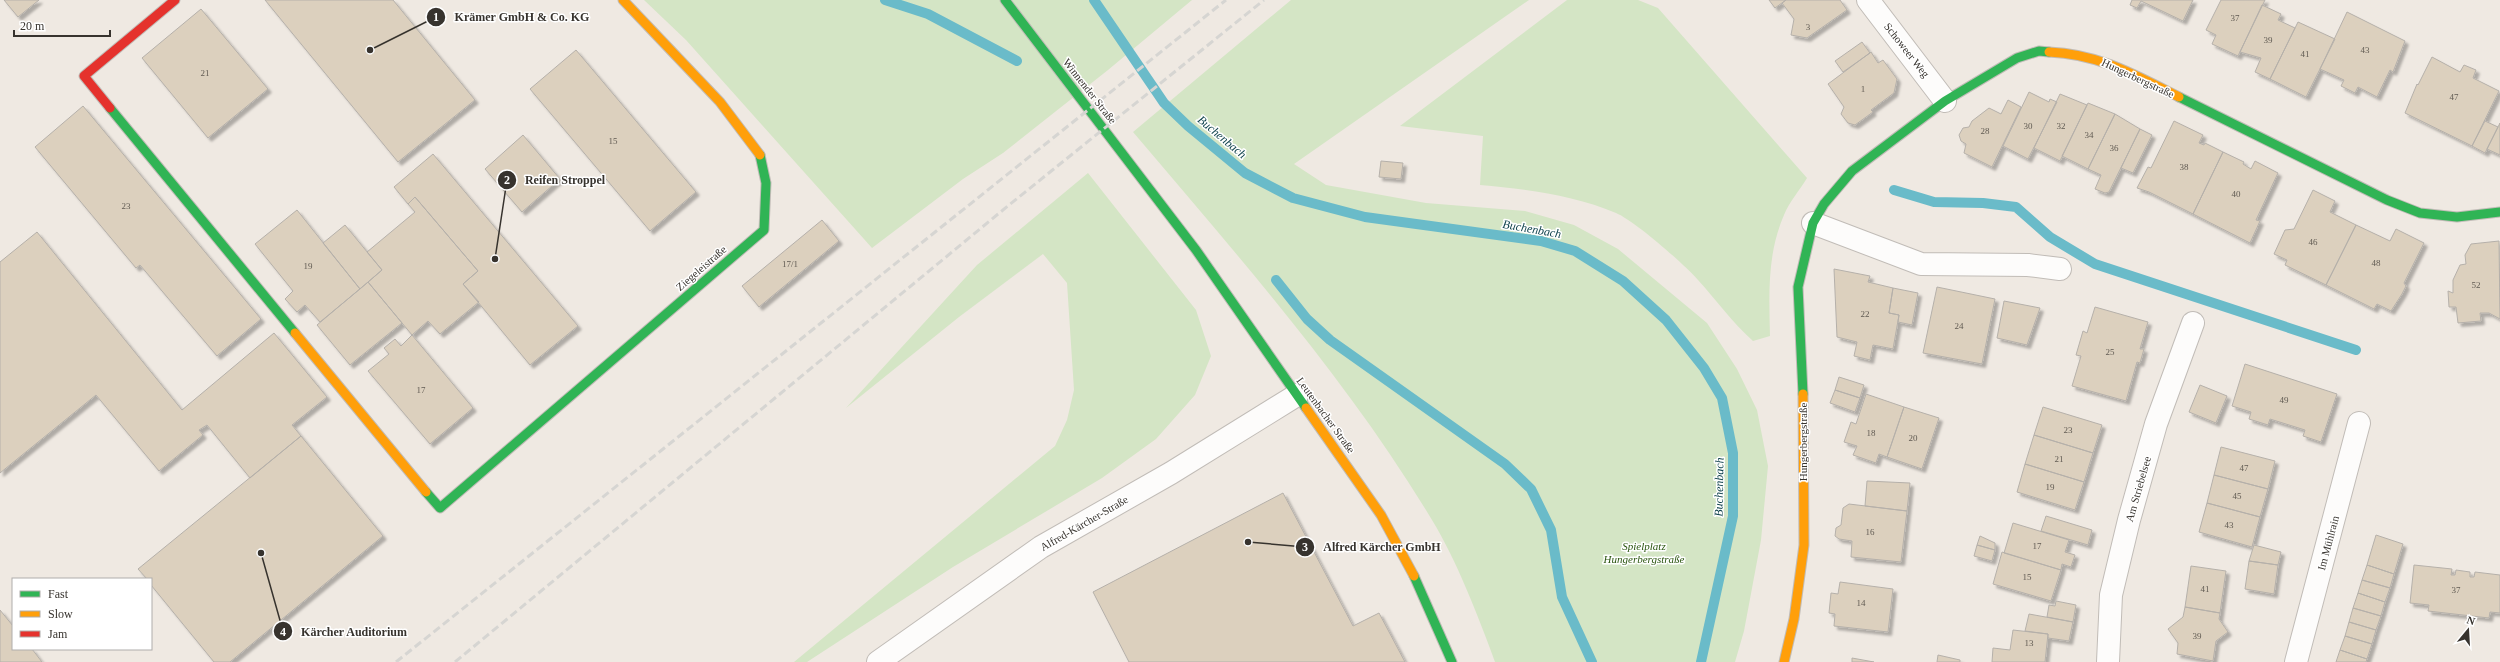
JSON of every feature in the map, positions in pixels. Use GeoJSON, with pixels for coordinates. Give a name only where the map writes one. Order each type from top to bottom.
{"type":"FeatureCollection","features":[{"type":"Feature","properties":{"kind":"street","name":"Ziegeleistraße"},"geometry":{"type":"LineString","coordinates":[[175,0],[84,76],[440,508],[764,230],[766,183],[759,152],[720,102],[623,0]]}},
{"type":"Feature","properties":{"kind":"street","name":"Winnender Straße"},"geometry":{"type":"LineString","coordinates":[[1006,0],[1156,196]]}},
{"type":"Feature","properties":{"kind":"street","name":"Schoweer Weg"},"geometry":{"type":"LineString","coordinates":[[1868,0],[1946,101]]}},
{"type":"Feature","properties":{"kind":"street","name":"Hungerbergstraße"},"geometry":{"type":"LineString","coordinates":[[1784,662],[1794,619],[1804,546],[1803,397],[1798,286],[1813,223],[1832,194],[1852,171],[1946,101],[2017,58],[2039,51],[2075,53],[2112,64],[2387,200],[2420,213],[2457,217],[2500,212]]}},
{"type":"Feature","properties":{"kind":"street","name":"Leutenbacher Straße"},"geometry":{"type":"LineString","coordinates":[[1156,196],[1381,516],[1418,584],[1452,662]]}},
{"type":"Feature","properties":{"kind":"street"},"geometry":{"type":"LineString","coordinates":[[1813,223],[1921,264],[2028,265],[2060,269]]}},
{"type":"Feature","properties":{"kind":"street","name":"Am Striebelsee"},"geometry":{"type":"LineString","coordinates":[[2108,662],[2111,595],[2129,520],[2156,424],[2193,322]]}},
{"type":"Feature","properties":{"kind":"street","name":"Alfred-Kärcher-Straße"},"geometry":{"type":"LineString","coordinates":[[878,662],[1041,547],[1171,473],[1296,394]]}},
{"type":"Feature","properties":{"kind":"street","name":"Im Mühlrain"},"geometry":{"type":"LineString","coordinates":[[2296,662],[2359,423]]}},
{"type":"Feature","properties":{"kind":"green space"},"geometry":{"type":"Polygon","coordinates":[[[644,0],[1192,0],[1108,70],[1003,153],[963,179],[872,248],[686,40],[644,0]]]}},
{"type":"Feature","properties":{"kind":"green space","name":"Spielplatz Hungerbergstraße"},"geometry":{"type":"Polygon","coordinates":[[[1291,0],[1529,0],[1294,164],[1326,185],[1426,203],[1525,211],[1574,225],[1618,249],[1707,323],[1737,369],[1757,410],[1768,466],[1761,540],[1744,631],[1735,662],[1495,662],[1474,608],[1441,536],[1399,468],[1365,418],[1328,368],[1252,272],[1133,132],[1291,0]]]}},
{"type":"Feature","properties":{"kind":"green space"},"geometry":{"type":"Polygon","coordinates":[[[1567,0],[1638,0],[1658,8],[1807,178],[1786,210],[1774,244],[1770,274],[1770,336],[1753,341],[1682,264],[1647,233],[1616,213],[1567,197],[1480,185],[1483,136],[1400,126],[1567,0]]]}},
{"type":"Feature","properties":{"kind":"green space"},"geometry":{"type":"Polygon","coordinates":[[[1088,173],[1196,310],[1211,356],[1195,395],[1156,439],[1102,478],[953,567],[807,662],[794,662],[1055,446],[1067,420],[1074,390],[1067,283],[1043,254],[959,317],[846,408],[977,265],[1088,173]]]}},
{"type":"Feature","properties":{"kind":"building"},"geometry":{"type":"Polygon","coordinates":[[[4,0],[39,0],[18,17],[4,0]]]}},
{"type":"Feature","properties":{"kind":"building"},"geometry":{"type":"Polygon","coordinates":[[[265,0],[393,0],[475,100],[398,162],[265,0]]]}},
{"type":"Feature","properties":{"kind":"building"},"geometry":{"type":"Polygon","coordinates":[[[1769,0],[1786,0],[1775,8],[1769,0]]]}},
{"type":"Feature","properties":{"kind":"building"},"geometry":{"type":"Polygon","coordinates":[[[1786,0],[1840,0],[1847,10],[1807,38],[1791,35],[1794,19],[1782,3],[1786,0]]]}},
{"type":"Feature","properties":{"kind":"building"},"geometry":{"type":"Polygon","coordinates":[[[2132,0],[2193,0],[2183,21],[2141,1],[2137,8],[2130,5],[2132,0]]]}},
{"type":"Feature","properties":{"kind":"building"},"geometry":{"type":"Polygon","coordinates":[[[2221,0],[2265,0],[2238,56],[2212,44],[2216,35],[2206,30],[2221,0]]]}},
{"type":"Feature","properties":{"kind":"building"},"geometry":{"type":"Polygon","coordinates":[[[2262,5],[2281,14],[2278,20],[2295,28],[2270,79],[2255,72],[2261,58],[2240,52],[2262,5]]]}},
{"type":"Feature","properties":{"kind":"building"},"geometry":{"type":"Polygon","coordinates":[[[201,9],[268,89],[208,138],[142,58],[201,9]]]}},
{"type":"Feature","properties":{"kind":"building"},"geometry":{"type":"Polygon","coordinates":[[[2347,12],[2405,41],[2393,72],[2390,70],[2377,97],[2358,87],[2355,93],[2341,86],[2344,80],[2320,69],[2347,12]]]}},
{"type":"Feature","properties":{"kind":"building"},"geometry":{"type":"Polygon","coordinates":[[[2298,22],[2335,39],[2306,97],[2270,79],[2298,22]]]}},
{"type":"Feature","properties":{"kind":"building"},"geometry":{"type":"Polygon","coordinates":[[[1862,42],[1870,53],[1843,72],[1835,61],[1862,42]]]}},
{"type":"Feature","properties":{"kind":"building"},"geometry":{"type":"Polygon","coordinates":[[[576,50],[696,192],[650,231],[530,89],[576,50]]]}},
{"type":"Feature","properties":{"kind":"building"},"geometry":{"type":"Polygon","coordinates":[[[1871,52],[1878,63],[1883,60],[1897,79],[1894,93],[1871,110],[1873,112],[1855,125],[1848,123],[1841,114],[1844,107],[1828,84],[1871,52]]]}},
{"type":"Feature","properties":{"kind":"building"},"geometry":{"type":"Polygon","coordinates":[[[2432,57],[2460,72],[2464,65],[2476,70],[2473,78],[2499,91],[2472,146],[2405,113],[2417,84],[2418,85],[2432,57]]]}},
{"type":"Feature","properties":{"kind":"building"},"geometry":{"type":"Polygon","coordinates":[[[2029,92],[2049,102],[2050,99],[2057,102],[2028,159],[2003,146],[2029,92]]]}},
{"type":"Feature","properties":{"kind":"building"},"geometry":{"type":"Polygon","coordinates":[[[2060,94],[2087,105],[2060,161],[2034,148],[2060,94]]]}},
{"type":"Feature","properties":{"kind":"building"},"geometry":{"type":"Polygon","coordinates":[[[2008,100],[2021,107],[1992,167],[1964,153],[1966,144],[1961,141],[1959,135],[1963,128],[1969,127],[1972,121],[1989,108],[2001,114],[2008,100]]]}},
{"type":"Feature","properties":{"kind":"building"},"geometry":{"type":"Polygon","coordinates":[[[2088,103],[2115,114],[2088,169],[2062,156],[2088,103]]]}},
{"type":"Feature","properties":{"kind":"building"},"geometry":{"type":"Polygon","coordinates":[[[83,106],[261,319],[217,356],[140,265],[136,268],[35,147],[83,106]]]}},
{"type":"Feature","properties":{"kind":"building"},"geometry":{"type":"Polygon","coordinates":[[[2115,114],[2140,129],[2109,192],[2105,193],[2095,189],[2101,175],[2088,169],[2115,114]]]}},
{"type":"Feature","properties":{"kind":"building"},"geometry":{"type":"Polygon","coordinates":[[[2174,121],[2203,135],[2199,143],[2204,145],[2205,143],[2223,152],[2193,214],[2149,192],[2137,188],[2148,167],[2151,168],[2174,121]]]}},
{"type":"Feature","properties":{"kind":"building"},"geometry":{"type":"Polygon","coordinates":[[[2485,121],[2498,127],[2485,153],[2472,146],[2485,121]]]}},
{"type":"Feature","properties":{"kind":"building"},"geometry":{"type":"Polygon","coordinates":[[[2500,123],[2500,155],[2487,149],[2500,123]]]}},
{"type":"Feature","properties":{"kind":"building"},"geometry":{"type":"Polygon","coordinates":[[[2140,129],[2152,135],[2133,173],[2121,168],[2140,129]]]}},
{"type":"Feature","properties":{"kind":"building"},"geometry":{"type":"Polygon","coordinates":[[[523,135],[560,179],[522,212],[485,169],[523,135]]]}},
{"type":"Feature","properties":{"kind":"building"},"geometry":{"type":"Polygon","coordinates":[[[2223,152],[2244,162],[2243,164],[2251,169],[2255,161],[2278,173],[2256,220],[2260,221],[2250,243],[2193,214],[2223,152]]]}},
{"type":"Feature","properties":{"kind":"building"},"geometry":{"type":"Polygon","coordinates":[[[433,154],[578,326],[530,365],[463,284],[478,271],[415,197],[408,204],[394,187],[433,154]]]}},
{"type":"Feature","properties":{"kind":"building"},"geometry":{"type":"Polygon","coordinates":[[[1381,161],[1403,163],[1401,179],[1379,177],[1381,161]]]}},
{"type":"Feature","properties":{"kind":"building"},"geometry":{"type":"Polygon","coordinates":[[[2313,190],[2335,201],[2330,212],[2356,225],[2326,285],[2285,265],[2287,260],[2274,254],[2285,230],[2294,229],[2313,190]]]}},
{"type":"Feature","properties":{"kind":"building"},"geometry":{"type":"Polygon","coordinates":[[[415,197],[478,271],[463,284],[479,302],[440,334],[428,321],[412,335],[368,282],[382,270],[367,252],[415,212],[408,204],[415,197]]]}},
{"type":"Feature","properties":{"kind":"building"},"geometry":{"type":"Polygon","coordinates":[[[297,210],[360,289],[320,322],[305,305],[297,312],[285,299],[293,291],[255,244],[297,210]]]}},
{"type":"Feature","properties":{"kind":"building"},"geometry":{"type":"Polygon","coordinates":[[[822,220],[839,241],[759,307],[742,286],[822,220]]]}},
{"type":"Feature","properties":{"kind":"building"},"geometry":{"type":"Polygon","coordinates":[[[345,225],[382,270],[360,289],[323,243],[345,225]]]}},
{"type":"Feature","properties":{"kind":"building"},"geometry":{"type":"Polygon","coordinates":[[[2356,225],[2390,241],[2396,229],[2424,243],[2404,283],[2406,286],[2391,311],[2377,304],[2374,309],[2326,285],[2356,225]]]}},
{"type":"Feature","properties":{"kind":"building"},"geometry":{"type":"Polygon","coordinates":[[[37,232],[182,410],[274,333],[327,397],[292,425],[301,436],[250,478],[207,425],[199,430],[203,435],[159,471],[96,395],[0,473],[0,262],[37,232]]]}},
{"type":"Feature","properties":{"kind":"building"},"geometry":{"type":"Polygon","coordinates":[[[2499,241],[2500,319],[2489,313],[2480,313],[2481,321],[2458,323],[2456,307],[2449,307],[2448,291],[2453,293],[2453,280],[2460,265],[2466,264],[2465,255],[2471,244],[2499,241]]]}},
{"type":"Feature","properties":{"kind":"building"},"geometry":{"type":"Polygon","coordinates":[[[1834,269],[1870,276],[1868,282],[1893,288],[1889,313],[1899,315],[1893,349],[1873,345],[1870,360],[1854,356],[1857,342],[1837,337],[1834,269]]]}},
{"type":"Feature","properties":{"kind":"building"},"geometry":{"type":"Polygon","coordinates":[[[368,282],[402,323],[350,365],[317,325],[368,282]]]}},
{"type":"Feature","properties":{"kind":"building"},"geometry":{"type":"Polygon","coordinates":[[[1937,287],[1995,299],[1982,364],[1923,353],[1937,287]]]}},
{"type":"Feature","properties":{"kind":"building"},"geometry":{"type":"Polygon","coordinates":[[[1893,288],[1918,293],[1912,325],[1898,322],[1899,315],[1889,313],[1893,288]]]}},
{"type":"Feature","properties":{"kind":"building"},"geometry":{"type":"Polygon","coordinates":[[[2004,301],[2040,308],[2027,345],[1997,338],[2004,301]]]}},
{"type":"Feature","properties":{"kind":"building"},"geometry":{"type":"Polygon","coordinates":[[[2095,307],[2148,322],[2140,349],[2144,349],[2140,363],[2137,362],[2126,401],[2072,386],[2081,356],[2076,355],[2083,331],[2087,333],[2095,307]]]}},
{"type":"Feature","properties":{"kind":"building"},"geometry":{"type":"Polygon","coordinates":[[[412,335],[473,408],[430,444],[368,371],[389,354],[384,348],[395,339],[401,346],[412,335]]]}},
{"type":"Feature","properties":{"kind":"building"},"geometry":{"type":"Polygon","coordinates":[[[2245,364],[2337,394],[2321,442],[2303,436],[2305,430],[2270,419],[2268,425],[2249,419],[2251,412],[2232,406],[2245,364]]]}},
{"type":"Feature","properties":{"kind":"building"},"geometry":{"type":"Polygon","coordinates":[[[1839,377],[1864,385],[1860,398],[1835,390],[1839,377]]]}},
{"type":"Feature","properties":{"kind":"building"},"geometry":{"type":"Polygon","coordinates":[[[2200,385],[2227,396],[2216,423],[2189,412],[2200,385]]]}},
{"type":"Feature","properties":{"kind":"building"},"geometry":{"type":"Polygon","coordinates":[[[1835,390],[1860,398],[1855,412],[1830,403],[1835,390]]]}},
{"type":"Feature","properties":{"kind":"building"},"geometry":{"type":"Polygon","coordinates":[[[1866,394],[1904,407],[1887,457],[1879,454],[1876,463],[1853,455],[1857,446],[1844,442],[1851,422],[1856,424],[1866,394]]]}},
{"type":"Feature","properties":{"kind":"building"},"geometry":{"type":"Polygon","coordinates":[[[1904,407],[1939,418],[1922,469],[1887,457],[1904,407]]]}},
{"type":"Feature","properties":{"kind":"building"},"geometry":{"type":"Polygon","coordinates":[[[2043,407],[2102,425],[2093,453],[2034,435],[2043,407]]]}},
{"type":"Feature","properties":{"kind":"building"},"geometry":{"type":"Polygon","coordinates":[[[2034,435],[2093,453],[2084,482],[2025,464],[2034,435]]]}},
{"type":"Feature","properties":{"kind":"building"},"geometry":{"type":"Polygon","coordinates":[[[301,436],[383,536],[230,662],[214,662],[152,586],[152,578],[146,578],[138,569],[301,436]]]}},
{"type":"Feature","properties":{"kind":"building"},"geometry":{"type":"Polygon","coordinates":[[[2221,447],[2275,461],[2268,489],[2214,475],[2221,447]]]}},
{"type":"Feature","properties":{"kind":"building"},"geometry":{"type":"Polygon","coordinates":[[[2025,464],[2084,482],[2075,510],[2017,492],[2025,464]]]}},
{"type":"Feature","properties":{"kind":"building"},"geometry":{"type":"Polygon","coordinates":[[[2214,475],[2268,489],[2260,517],[2207,503],[2214,475]]]}},
{"type":"Feature","properties":{"kind":"building"},"geometry":{"type":"Polygon","coordinates":[[[1867,481],[1910,483],[1907,511],[1865,506],[1867,481]]]}},
{"type":"Feature","properties":{"kind":"building"},"geometry":{"type":"Polygon","coordinates":[[[1283,493],[1353,626],[1379,613],[1405,662],[1129,662],[1093,592],[1283,493]]]}},
{"type":"Feature","properties":{"kind":"building"},"geometry":{"type":"Polygon","coordinates":[[[2207,503],[2260,517],[2252,547],[2199,532],[2207,503]]]}},
{"type":"Feature","properties":{"kind":"building"},"geometry":{"type":"Polygon","coordinates":[[[1849,504],[1907,511],[1901,562],[1851,557],[1852,541],[1839,539],[1835,536],[1836,528],[1841,525],[1843,508],[1849,504]]]}},
{"type":"Feature","properties":{"kind":"building"},"geometry":{"type":"Polygon","coordinates":[[[2046,516],[2092,530],[2088,545],[2041,531],[2046,516]]]}},
{"type":"Feature","properties":{"kind":"building"},"geometry":{"type":"Polygon","coordinates":[[[2013,523],[2069,540],[2065,552],[2075,555],[2071,567],[2062,564],[2061,570],[2004,553],[2013,523]]]}},
{"type":"Feature","properties":{"kind":"building"},"geometry":{"type":"Polygon","coordinates":[[[2376,535],[2403,544],[2394,574],[2367,565],[2376,535]]]}},
{"type":"Feature","properties":{"kind":"building"},"geometry":{"type":"Polygon","coordinates":[[[1980,536],[1995,543],[1995,550],[1977,545],[1980,536]]]}},
{"type":"Feature","properties":{"kind":"building"},"geometry":{"type":"Polygon","coordinates":[[[1977,545],[1995,550],[1992,561],[1974,556],[1977,545]]]}},
{"type":"Feature","properties":{"kind":"building"},"geometry":{"type":"Polygon","coordinates":[[[2254,545],[2281,552],[2278,565],[2249,561],[2254,545]]]}},
{"type":"Feature","properties":{"kind":"building"},"geometry":{"type":"Polygon","coordinates":[[[2002,552],[2061,570],[2051,601],[1993,584],[2002,552]]]}},
{"type":"Feature","properties":{"kind":"building"},"geometry":{"type":"Polygon","coordinates":[[[2249,561],[2278,565],[2274,594],[2245,589],[2249,561]]]}},
{"type":"Feature","properties":{"kind":"building"},"geometry":{"type":"Polygon","coordinates":[[[2367,565],[2394,574],[2390,588],[2362,580],[2367,565]]]}},
{"type":"Feature","properties":{"kind":"building"},"geometry":{"type":"Polygon","coordinates":[[[2414,565],[2452,569],[2451,575],[2455,575],[2456,570],[2470,572],[2470,577],[2474,577],[2475,572],[2500,575],[2500,613],[2490,612],[2489,618],[2428,611],[2429,605],[2410,603],[2414,565]]]}},
{"type":"Feature","properties":{"kind":"building"},"geometry":{"type":"Polygon","coordinates":[[[2191,566],[2226,571],[2220,613],[2185,607],[2191,566]]]}},
{"type":"Feature","properties":{"kind":"building"},"geometry":{"type":"Polygon","coordinates":[[[2362,580],[2390,588],[2385,602],[2358,593],[2362,580]]]}},
{"type":"Feature","properties":{"kind":"building"},"geometry":{"type":"Polygon","coordinates":[[[1840,582],[1893,589],[1888,632],[1834,626],[1835,614],[1829,613],[1831,593],[1838,594],[1840,582]]]}},
{"type":"Feature","properties":{"kind":"building"},"geometry":{"type":"Polygon","coordinates":[[[2358,593],[2385,602],[2381,616],[2353,608],[2358,593]]]}},
{"type":"Feature","properties":{"kind":"building"},"geometry":{"type":"Polygon","coordinates":[[[2056,601],[2076,605],[2073,622],[2047,617],[2049,605],[2055,606],[2056,601]]]}},
{"type":"Feature","properties":{"kind":"building"},"geometry":{"type":"Polygon","coordinates":[[[2185,607],[2220,613],[2219,619],[2228,632],[2216,641],[2213,661],[2177,654],[2178,643],[2168,629],[2183,617],[2185,607]]]}},
{"type":"Feature","properties":{"kind":"building"},"geometry":{"type":"Polygon","coordinates":[[[2353,608],[2381,616],[2376,630],[2349,622],[2353,608]]]}},
{"type":"Feature","properties":{"kind":"building"},"geometry":{"type":"Polygon","coordinates":[[[0,610],[12,625],[12,650],[33,650],[42,662],[0,662],[0,610]]]}},
{"type":"Feature","properties":{"kind":"building"},"geometry":{"type":"Polygon","coordinates":[[[2029,614],[2073,622],[2069,641],[2048,638],[2048,634],[2025,631],[2029,614]]]}},
{"type":"Feature","properties":{"kind":"building"},"geometry":{"type":"Polygon","coordinates":[[[2349,622],[2376,630],[2372,644],[2345,636],[2349,622]]]}},
{"type":"Feature","properties":{"kind":"building"},"geometry":{"type":"Polygon","coordinates":[[[2013,630],[2048,634],[2045,662],[1992,662],[1993,648],[2010,650],[2013,630]]]}},
{"type":"Feature","properties":{"kind":"building"},"geometry":{"type":"Polygon","coordinates":[[[2345,636],[2372,644],[2367,659],[2340,650],[2345,636]]]}},
{"type":"Feature","properties":{"kind":"building"},"geometry":{"type":"Polygon","coordinates":[[[2340,650],[2367,659],[2366,662],[2336,662],[2340,650]]]}},
{"type":"Feature","properties":{"kind":"building"},"geometry":{"type":"Polygon","coordinates":[[[1938,655],[1960,660],[1960,662],[1937,662],[1938,655]]]}},
{"type":"Feature","properties":{"kind":"building"},"geometry":{"type":"Polygon","coordinates":[[[1852,658],[1874,662],[1852,662],[1852,658]]]}},
{"type":"Feature","properties":{"kind":"waterway"},"geometry":{"type":"LineString","coordinates":[[885,0],[928,14],[1017,61]]}},
{"type":"Feature","properties":{"kind":"waterway","name":"Buchenbach"},"geometry":{"type":"LineString","coordinates":[[1094,0],[1164,103],[1188,126],[1245,173],[1293,198],[1365,217],[1541,241],[1575,251],[1623,281],[1666,320],[1704,368],[1722,398],[1733,453],[1733,516],[1701,662]]}},
{"type":"Feature","properties":{"kind":"waterway"},"geometry":{"type":"LineString","coordinates":[[1894,190],[1934,202],[1983,203],[2016,207],[2050,237],[2095,264],[2356,350]]}},
{"type":"Feature","properties":{"kind":"waterway"},"geometry":{"type":"LineString","coordinates":[[1276,280],[1307,319],[1330,340],[1505,464],[1531,489],[1551,530],[1562,597],[1592,662]]}},
{"type":"Feature","properties":{"kind":"railway"},"geometry":{"type":"LineString","coordinates":[[396,662],[1226,0]]}},
{"type":"Feature","properties":{"kind":"railway"},"geometry":{"type":"LineString","coordinates":[[455,662],[1009,205],[1264,0]]}},
{"type":"Feature","properties":{"kind":"traffic: fast"},"geometry":{"type":"LineString","coordinates":[[1005,0],[1196,250],[1306,408]]}},
{"type":"Feature","properties":{"kind":"traffic: fast"},"geometry":{"type":"LineString","coordinates":[[1803,394],[1798,287],[1813,223],[1824,204],[1852,171],[1945,101],[2017,58],[2039,51],[2049,52]]}},
{"type":"Feature","properties":{"kind":"traffic: fast"},"geometry":{"type":"LineString","coordinates":[[2179,97],[2387,200],[2420,213],[2457,217],[2500,212]]}},
{"type":"Feature","properties":{"kind":"traffic: fast"},"geometry":{"type":"LineString","coordinates":[[110,108],[295,333]]}},
{"type":"Feature","properties":{"kind":"traffic: fast"},"geometry":{"type":"LineString","coordinates":[[426,492],[440,508],[764,230],[766,183],[760,155]]}},
{"type":"Feature","properties":{"kind":"traffic: fast"},"geometry":{"type":"LineString","coordinates":[[1414,576],[1452,662]]}},
{"type":"Feature","properties":{"kind":"traffic: slow"},"geometry":{"type":"LineString","coordinates":[[623,0],[720,102],[760,155]]}},
{"type":"Feature","properties":{"kind":"traffic: slow"},"geometry":{"type":"LineString","coordinates":[[2049,52],[2101,61],[2179,97]]}},
{"type":"Feature","properties":{"kind":"traffic: slow"},"geometry":{"type":"LineString","coordinates":[[295,333],[426,492]]}},
{"type":"Feature","properties":{"kind":"traffic: slow"},"geometry":{"type":"LineString","coordinates":[[1784,662],[1794,619],[1804,545],[1803,394]]}},
{"type":"Feature","properties":{"kind":"traffic: slow"},"geometry":{"type":"LineString","coordinates":[[1306,408],[1381,515],[1414,576]]}},
{"type":"Feature","properties":{"kind":"traffic: jam"},"geometry":{"type":"LineString","coordinates":[[110,108],[84,76],[175,0]]}},
{"type":"Feature","properties":{"kind":"place","name":"Krämer GmbH & Co. KG"},"geometry":{"type":"Point","coordinates":[370,50]}},
{"type":"Feature","properties":{"kind":"place","name":"Reifen Stroppel"},"geometry":{"type":"Point","coordinates":[495,259]}},
{"type":"Feature","properties":{"kind":"place","name":"Alfred Kärcher GmbH"},"geometry":{"type":"Point","coordinates":[1248,542]}},
{"type":"Feature","properties":{"kind":"place","name":"Kärcher Auditorium"},"geometry":{"type":"Point","coordinates":[261,553]}}]}
